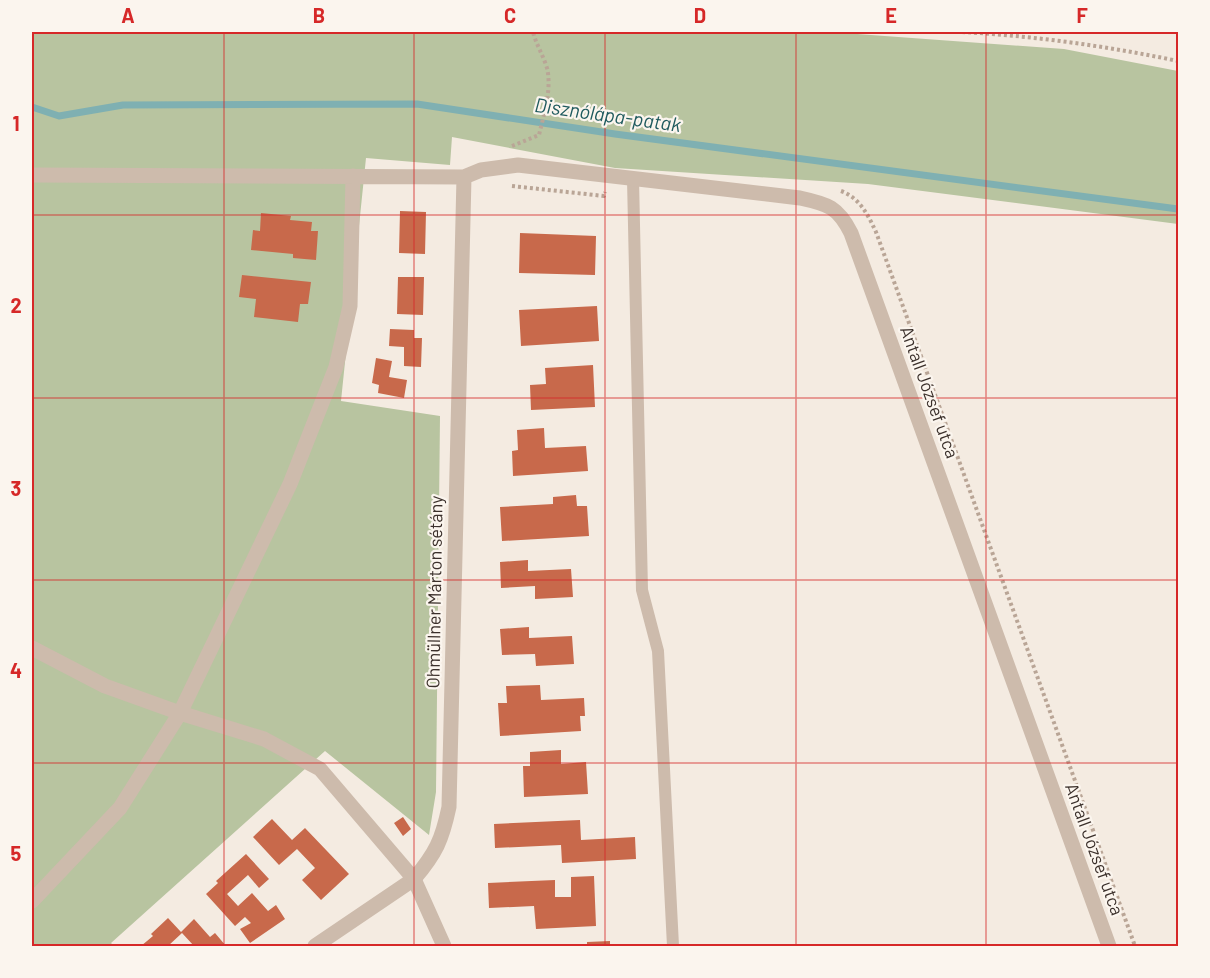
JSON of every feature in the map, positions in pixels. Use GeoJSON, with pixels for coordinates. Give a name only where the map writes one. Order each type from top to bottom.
{"type":"FeatureCollection","features":[{"type":"Feature","properties":{"kind":"street","name":"Antall József utca"},"geometry":{"type":"LineString","coordinates":[[32,175],[53,177],[464,177],[481,170],[518,165],[800,198],[825,205],[843,216],[1109,946]]}},
{"type":"Feature","properties":{"kind":"street"},"geometry":{"type":"LineString","coordinates":[[32,901],[120,808],[180,713],[290,484],[336,367],[350,306],[353,176]]}},
{"type":"Feature","properties":{"kind":"street","name":"Ohmüllner Márton sétány"},"geometry":{"type":"LineString","coordinates":[[315,946],[414,879],[427,864],[442,837],[448,807],[464,177]]}},
{"type":"Feature","properties":{"kind":"street"},"geometry":{"type":"LineString","coordinates":[[32,648],[105,686],[180,713],[264,739],[320,769],[414,879],[444,946]]}},
{"type":"Feature","properties":{"kind":"lane"},"geometry":{"type":"LineString","coordinates":[[633,179],[642,590],[658,651],[674,946]]}},
{"type":"Feature","properties":{"kind":"path"},"geometry":{"type":"LineString","coordinates":[[533,32],[547,70],[548,88],[539,135]]}},
{"type":"Feature","properties":{"kind":"path"},"geometry":{"type":"LineString","coordinates":[[962,32],[1072,41],[1179,61]]}},
{"type":"Feature","properties":{"kind":"path"},"geometry":{"type":"LineString","coordinates":[[505,185],[604,196]]}},
{"type":"Feature","properties":{"kind":"green space"},"geometry":{"type":"Polygon","coordinates":[[[32,32],[830,32],[1064,49],[1178,71],[1178,224],[868,184],[615,168],[452,137],[450,165],[366,158],[341,401],[440,416],[436,792],[429,835],[325,751],[111,943],[114,946],[32,946],[32,32]]]}},
{"type":"Feature","properties":{"kind":"building"},"geometry":{"type":"Polygon","coordinates":[[[400,211],[426,212],[425,254],[399,253],[400,211]]]}},
{"type":"Feature","properties":{"kind":"building"},"geometry":{"type":"Polygon","coordinates":[[[261,213],[291,216],[290,220],[312,222],[311,231],[318,231],[316,260],[293,258],[293,254],[251,250],[253,230],[260,231],[261,213]]]}},
{"type":"Feature","properties":{"kind":"building"},"geometry":{"type":"Polygon","coordinates":[[[520,233],[596,236],[595,275],[519,273],[520,233]]]}},
{"type":"Feature","properties":{"kind":"building"},"geometry":{"type":"Polygon","coordinates":[[[242,275],[311,282],[308,304],[300,304],[298,322],[254,317],[256,299],[239,297],[242,275]]]}},
{"type":"Feature","properties":{"kind":"building"},"geometry":{"type":"Polygon","coordinates":[[[398,277],[424,277],[423,315],[397,314],[398,277]]]}},
{"type":"Feature","properties":{"kind":"building"},"geometry":{"type":"Polygon","coordinates":[[[597,306],[599,341],[521,346],[519,310],[597,306]]]}},
{"type":"Feature","properties":{"kind":"building"},"geometry":{"type":"Polygon","coordinates":[[[390,329],[414,330],[414,338],[422,338],[421,367],[404,366],[404,347],[389,346],[390,329]]]}},
{"type":"Feature","properties":{"kind":"building"},"geometry":{"type":"Polygon","coordinates":[[[376,358],[392,361],[389,377],[407,380],[404,398],[378,393],[379,385],[372,383],[376,358]]]}},
{"type":"Feature","properties":{"kind":"building"},"geometry":{"type":"Polygon","coordinates":[[[593,365],[595,407],[531,410],[530,385],[546,384],[545,368],[593,365]]]}},
{"type":"Feature","properties":{"kind":"building"},"geometry":{"type":"Polygon","coordinates":[[[544,428],[545,448],[586,446],[588,471],[513,476],[512,451],[518,450],[517,430],[544,428]]]}},
{"type":"Feature","properties":{"kind":"building"},"geometry":{"type":"Polygon","coordinates":[[[576,495],[577,506],[587,506],[589,536],[502,541],[500,507],[553,504],[553,497],[576,495]]]}},
{"type":"Feature","properties":{"kind":"building"},"geometry":{"type":"Polygon","coordinates":[[[528,560],[528,571],[571,569],[573,597],[535,599],[535,586],[501,588],[500,562],[528,560]]]}},
{"type":"Feature","properties":{"kind":"building"},"geometry":{"type":"Polygon","coordinates":[[[529,627],[529,638],[572,636],[574,664],[536,666],[535,654],[502,655],[500,629],[529,627]]]}},
{"type":"Feature","properties":{"kind":"building"},"geometry":{"type":"Polygon","coordinates":[[[540,685],[541,700],[584,698],[585,716],[580,716],[581,731],[500,736],[498,703],[507,703],[506,686],[540,685]]]}},
{"type":"Feature","properties":{"kind":"building"},"geometry":{"type":"Polygon","coordinates":[[[561,750],[561,764],[586,762],[588,794],[524,797],[523,766],[530,766],[530,752],[561,750]]]}},
{"type":"Feature","properties":{"kind":"building"},"geometry":{"type":"Polygon","coordinates":[[[403,817],[411,829],[403,836],[394,823],[403,817]]]}},
{"type":"Feature","properties":{"kind":"building"},"geometry":{"type":"Polygon","coordinates":[[[272,819],[292,840],[305,828],[349,874],[321,900],[302,880],[315,868],[297,849],[279,865],[253,837],[272,819]]]}},
{"type":"Feature","properties":{"kind":"building"},"geometry":{"type":"Polygon","coordinates":[[[580,820],[581,840],[635,837],[636,859],[562,863],[561,845],[495,848],[494,824],[580,820]]]}},
{"type":"Feature","properties":{"kind":"building"},"geometry":{"type":"Polygon","coordinates":[[[246,854],[269,879],[259,888],[248,875],[227,894],[238,906],[252,893],[268,911],[276,905],[285,919],[250,943],[240,929],[251,923],[245,917],[235,926],[206,894],[218,883],[216,881],[246,854]]]}},
{"type":"Feature","properties":{"kind":"building"},"geometry":{"type":"Polygon","coordinates":[[[594,876],[596,926],[536,929],[534,906],[489,908],[488,883],[555,880],[555,897],[571,897],[571,877],[594,876]]]}},
{"type":"Feature","properties":{"kind":"building"},"geometry":{"type":"Polygon","coordinates":[[[168,918],[181,932],[194,919],[210,937],[215,933],[226,946],[194,946],[182,933],[168,946],[141,946],[168,918]]]}},
{"type":"Feature","properties":{"kind":"building"},"geometry":{"type":"Polygon","coordinates":[[[610,941],[610,946],[587,946],[587,942],[610,941]]]}},
{"type":"Feature","properties":{"kind":"waterway","name":"Disznólápa-patak"},"geometry":{"type":"LineString","coordinates":[[32,107],[59,116],[123,105],[417,104],[615,134],[1178,209]]}}]}
